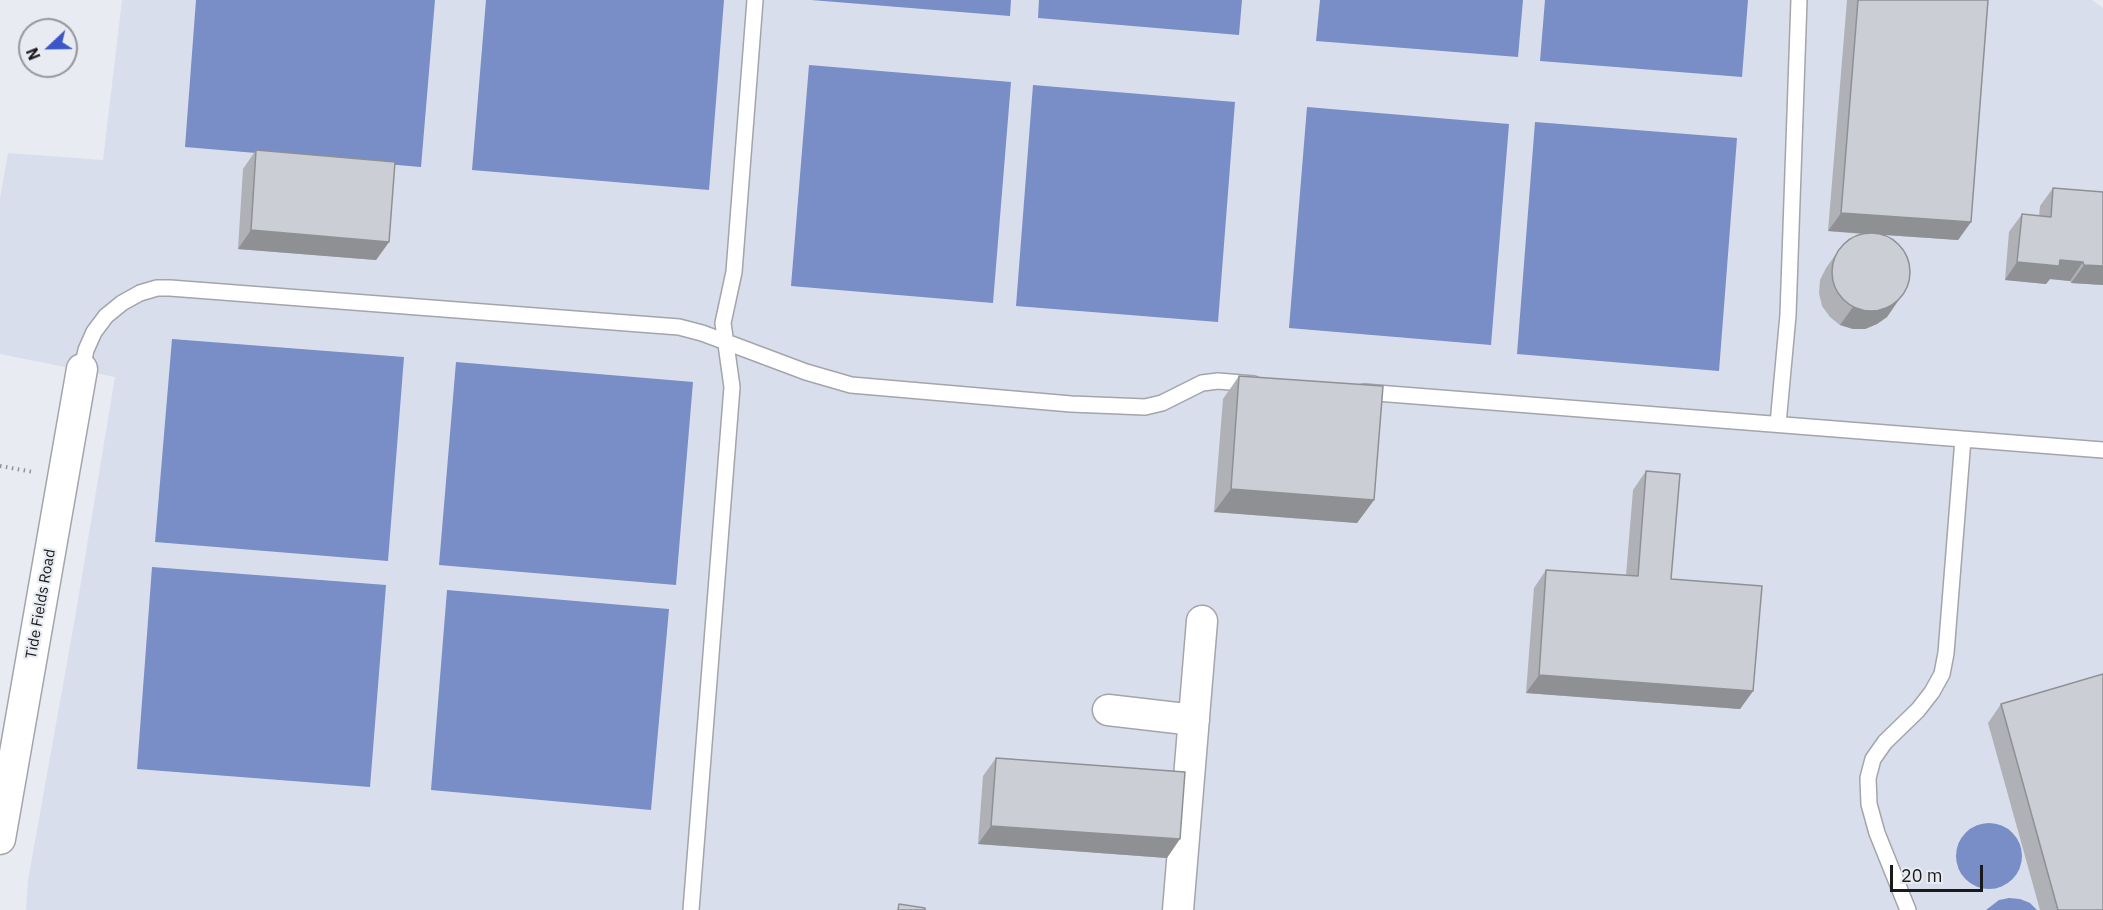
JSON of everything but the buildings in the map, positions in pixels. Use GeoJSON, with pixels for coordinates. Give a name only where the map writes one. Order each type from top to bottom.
{"type":"FeatureCollection","features":[{"type":"Feature","properties":{"kind":"street","name":"Tide Fields Road"},"geometry":{"type":"LineString","coordinates":[[0,839],[82,369]]}},
{"type":"Feature","properties":{"kind":"street"},"geometry":{"type":"LineString","coordinates":[[1178,910],[1202,621]]}},
{"type":"Feature","properties":{"kind":"street"},"geometry":{"type":"LineString","coordinates":[[1108,710],[1194,720]]}},
{"type":"Feature","properties":{"kind":"lane"},"geometry":{"type":"LineString","coordinates":[[691,910],[732,387],[723,323],[734,272],[755,0]]}},
{"type":"Feature","properties":{"kind":"lane"},"geometry":{"type":"LineString","coordinates":[[1778,424],[1788,315],[1799,0]]}},
{"type":"Feature","properties":{"kind":"lane"},"geometry":{"type":"LineString","coordinates":[[82,369],[86,350],[94,332],[106,316],[122,303],[140,293],[157,288],[679,327],[806,372],[850,385],[1071,404],[1146,407],[1162,403],[1202,382],[1266,384]]}},
{"type":"Feature","properties":{"kind":"lane"},"geometry":{"type":"LineString","coordinates":[[1349,391],[2103,450]]}},
{"type":"Feature","properties":{"kind":"lane"},"geometry":{"type":"LineString","coordinates":[[1908,910],[1877,833],[1869,804],[1868,778],[1874,759],[1885,742],[1918,710],[1942,674],[1946,653],[1963,439]]}},
{"type":"Feature","properties":{"kind":"shaded area"},"geometry":{"type":"Polygon","coordinates":[[[122,0],[2092,0],[2103,8],[2103,910],[26,910],[28,880],[115,377],[0,354],[0,198],[8,153],[103,160],[122,0]]]}},
{"type":"Feature","properties":{"kind":"water"},"geometry":{"type":"Polygon","coordinates":[[[196,0],[435,0],[421,167],[185,147],[196,0]]]}},
{"type":"Feature","properties":{"kind":"water"},"geometry":{"type":"Polygon","coordinates":[[[486,0],[724,0],[709,190],[472,170],[486,0]]]}},
{"type":"Feature","properties":{"kind":"water"},"geometry":{"type":"Polygon","coordinates":[[[811,0],[1011,0],[1010,16],[811,0]]]}},
{"type":"Feature","properties":{"kind":"water"},"geometry":{"type":"Polygon","coordinates":[[[1039,0],[1242,0],[1239,35],[1038,18],[1039,0]]]}},
{"type":"Feature","properties":{"kind":"water"},"geometry":{"type":"Polygon","coordinates":[[[1320,0],[1523,0],[1518,57],[1316,41],[1320,0]]]}},
{"type":"Feature","properties":{"kind":"water"},"geometry":{"type":"Polygon","coordinates":[[[1545,0],[1748,0],[1742,77],[1540,61],[1545,0]]]}},
{"type":"Feature","properties":{"kind":"water"},"geometry":{"type":"Polygon","coordinates":[[[809,65],[1011,82],[993,303],[791,286],[809,65]]]}},
{"type":"Feature","properties":{"kind":"water"},"geometry":{"type":"Polygon","coordinates":[[[1033,85],[1235,102],[1218,322],[1016,306],[1033,85]]]}},
{"type":"Feature","properties":{"kind":"water"},"geometry":{"type":"Polygon","coordinates":[[[1307,107],[1509,124],[1491,345],[1289,328],[1307,107]]]}},
{"type":"Feature","properties":{"kind":"water"},"geometry":{"type":"Polygon","coordinates":[[[1535,122],[1737,138],[1719,371],[1517,354],[1535,122]]]}},
{"type":"Feature","properties":{"kind":"water"},"geometry":{"type":"Polygon","coordinates":[[[172,339],[404,357],[388,561],[155,542],[172,339]]]}},
{"type":"Feature","properties":{"kind":"water"},"geometry":{"type":"Polygon","coordinates":[[[456,362],[693,382],[676,585],[439,565],[456,362]]]}},
{"type":"Feature","properties":{"kind":"water"},"geometry":{"type":"Polygon","coordinates":[[[152,567],[386,585],[370,787],[137,769],[152,567]]]}},
{"type":"Feature","properties":{"kind":"water"},"geometry":{"type":"Polygon","coordinates":[[[447,590],[669,609],[651,810],[431,790],[447,590]]]}},
{"type":"Feature","properties":{"kind":"water"},"geometry":{"type":"Polygon","coordinates":[[[1982,823],[1996,823],[2008,828],[2017,837],[2022,856],[2020,869],[2013,880],[1996,889],[1982,889],[1970,884],[1961,875],[1956,863],[1956,849],[1961,837],[1970,828],[1982,823]]]}},
{"type":"Feature","properties":{"kind":"water"},"geometry":{"type":"Polygon","coordinates":[[[2009,898],[2030,903],[2037,910],[1986,910],[1999,900],[2009,898]]]}}]}
